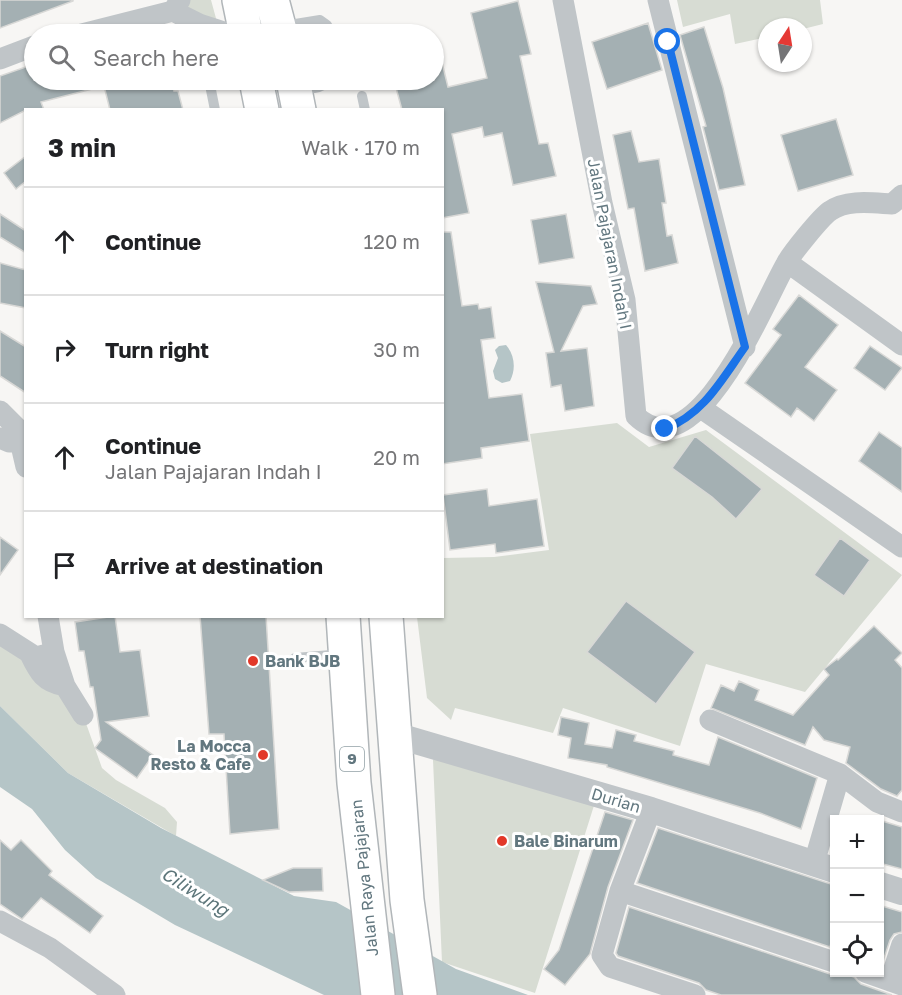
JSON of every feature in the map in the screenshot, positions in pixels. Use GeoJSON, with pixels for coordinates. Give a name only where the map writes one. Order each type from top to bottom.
{"type":"FeatureCollection","features":[{"type":"Feature","properties":{"kind":"highway"},"geometry":{"type":"LineString","coordinates":[[239,0],[244,24]]}},
{"type":"Feature","properties":{"kind":"highway","name":"Jalan Raya Pajajaran"},"geometry":{"type":"LineString","coordinates":[[343,618],[354,783],[365,902],[378,995]]}},
{"type":"Feature","properties":{"kind":"highway"},"geometry":{"type":"LineString","coordinates":[[386,618],[407,900],[420,995]]}},
{"type":"Feature","properties":{"kind":"street","name":"Jalan Pajajaran Indah I"},"geometry":{"type":"LineString","coordinates":[[563,0],[602,203],[625,300],[636,416],[646,426],[665,429],[683,421],[701,408]]}},
{"type":"Feature","properties":{"kind":"street"},"geometry":{"type":"LineString","coordinates":[[658,0],[745,347]]}},
{"type":"Feature","properties":{"kind":"street"},"geometry":{"type":"LineString","coordinates":[[115,24],[177,5],[195,24]]}},
{"type":"Feature","properties":{"kind":"street"},"geometry":{"type":"LineString","coordinates":[[0,60],[24,50]]}},
{"type":"Feature","properties":{"kind":"street"},"geometry":{"type":"LineString","coordinates":[[902,195],[892,204],[859,203],[830,212],[787,262],[745,347],[701,408],[902,547]]}},
{"type":"Feature","properties":{"kind":"street"},"geometry":{"type":"LineString","coordinates":[[787,262],[902,345]]}},
{"type":"Feature","properties":{"kind":"street"},"geometry":{"type":"LineString","coordinates":[[0,411],[17,428],[24,454]]}},
{"type":"Feature","properties":{"kind":"street"},"geometry":{"type":"LineString","coordinates":[[0,438],[9,442],[22,442]]}},
{"type":"Feature","properties":{"kind":"street"},"geometry":{"type":"LineString","coordinates":[[48,618],[54,652],[65,686],[83,715]]}},
{"type":"Feature","properties":{"kind":"street"},"geometry":{"type":"LineString","coordinates":[[0,634],[36,657],[54,652]]}},
{"type":"Feature","properties":{"kind":"street"},"geometry":{"type":"LineString","coordinates":[[30,654],[44,678],[51,683],[65,686]]}},
{"type":"Feature","properties":{"kind":"street"},"geometry":{"type":"LineString","coordinates":[[711,720],[840,774],[878,802],[902,812]]}},
{"type":"Feature","properties":{"kind":"street","name":"Durian"},"geometry":{"type":"LineString","coordinates":[[395,735],[651,810],[824,867]]}},
{"type":"Feature","properties":{"kind":"street"},"geometry":{"type":"LineString","coordinates":[[824,867],[840,774]]}},
{"type":"Feature","properties":{"kind":"street"},"geometry":{"type":"LineString","coordinates":[[651,810],[620,891],[602,955],[604,961],[610,966],[695,995]]}},
{"type":"Feature","properties":{"kind":"street"},"geometry":{"type":"LineString","coordinates":[[884,887],[902,892]]}},
{"type":"Feature","properties":{"kind":"street"},"geometry":{"type":"LineString","coordinates":[[620,891],[830,961]]}},
{"type":"Feature","properties":{"kind":"street"},"geometry":{"type":"LineString","coordinates":[[0,921],[50,948],[115,995]]}},
{"type":"Feature","properties":{"kind":"street"},"geometry":{"type":"LineString","coordinates":[[879,977],[896,983],[902,944]]}},
{"type":"Feature","properties":{"kind":"lane"},"geometry":{"type":"LineString","coordinates":[[278,20],[320,20],[326,24]]}},
{"type":"Feature","properties":{"kind":"lane"},"geometry":{"type":"LineString","coordinates":[[211,90],[215,108]]}},
{"type":"Feature","properties":{"kind":"lane"},"geometry":{"type":"LineString","coordinates":[[362,96],[365,108]]}},
{"type":"Feature","properties":{"kind":"lane"},"geometry":{"type":"LineString","coordinates":[[286,664],[295,658],[346,653]]}},
{"type":"Feature","properties":{"kind":"shaded area"},"geometry":{"type":"Polygon","coordinates":[[[182,0],[211,0],[217,22],[180,5],[182,0]]]}},
{"type":"Feature","properties":{"kind":"shaded area"},"geometry":{"type":"Polygon","coordinates":[[[677,0],[820,0],[823,24],[812,27],[812,18],[758,18],[758,39],[735,44],[730,14],[683,27],[677,0]]]}},
{"type":"Feature","properties":{"kind":"shaded area"},"geometry":{"type":"Polygon","coordinates":[[[617,423],[649,447],[706,430],[902,575],[805,692],[706,664],[680,746],[563,708],[553,733],[455,708],[451,720],[427,698],[417,618],[444,618],[444,558],[494,557],[549,550],[530,434],[617,423]]]}},
{"type":"Feature","properties":{"kind":"shaded area"},"geometry":{"type":"Polygon","coordinates":[[[0,634],[83,715],[102,768],[116,780],[165,808],[177,822],[176,836],[68,773],[0,706],[0,634]]]}},
{"type":"Feature","properties":{"kind":"shaded area"},"geometry":{"type":"Polygon","coordinates":[[[443,751],[597,796],[535,993],[442,962],[433,760],[443,751]]]}},
{"type":"Feature","properties":{"kind":"water"},"geometry":{"type":"Polygon","coordinates":[[[506,345],[513,358],[514,367],[510,381],[502,383],[495,379],[493,371],[498,358],[495,350],[499,346],[506,345]]]}},
{"type":"Feature","properties":{"kind":"water","name":"Ciliwung"},"geometry":{"type":"Polygon","coordinates":[[[0,706],[68,773],[161,828],[294,896],[336,902],[456,969],[528,995],[324,995],[175,925],[96,878],[65,850],[32,809],[0,787],[0,706]]]}},
{"type":"Feature","properties":{"kind":"building"},"geometry":{"type":"Polygon","coordinates":[[[0,0],[73,0],[73,1],[0,28],[0,0]]]}},
{"type":"Feature","properties":{"kind":"building"},"geometry":{"type":"Polygon","coordinates":[[[518,1],[531,54],[520,56],[539,144],[548,143],[556,176],[513,185],[502,133],[484,137],[482,127],[452,134],[469,213],[444,218],[444,108],[401,108],[397,90],[444,90],[444,71],[448,87],[487,78],[471,13],[518,1]]]}},
{"type":"Feature","properties":{"kind":"building"},"geometry":{"type":"Polygon","coordinates":[[[648,23],[662,70],[607,89],[592,42],[648,23]]]}},
{"type":"Feature","properties":{"kind":"building"},"geometry":{"type":"Polygon","coordinates":[[[704,27],[723,88],[745,185],[719,190],[703,127],[706,126],[680,35],[704,27]]]}},
{"type":"Feature","properties":{"kind":"building"},"geometry":{"type":"Polygon","coordinates":[[[24,68],[24,90],[88,90],[41,102],[43,108],[24,108],[24,111],[0,123],[0,76],[24,68]]]}},
{"type":"Feature","properties":{"kind":"building"},"geometry":{"type":"Polygon","coordinates":[[[105,90],[174,90],[178,91],[182,108],[110,108],[105,90]]]}},
{"type":"Feature","properties":{"kind":"building"},"geometry":{"type":"Polygon","coordinates":[[[836,119],[853,175],[798,191],[781,135],[836,119]]]}},
{"type":"Feature","properties":{"kind":"building"},"geometry":{"type":"Polygon","coordinates":[[[631,131],[639,162],[659,159],[666,203],[662,203],[667,236],[672,235],[678,263],[645,271],[634,208],[628,209],[613,135],[631,131]]]}},
{"type":"Feature","properties":{"kind":"building"},"geometry":{"type":"Polygon","coordinates":[[[24,158],[24,183],[16,189],[4,173],[24,158]]]}},
{"type":"Feature","properties":{"kind":"building"},"geometry":{"type":"Polygon","coordinates":[[[0,214],[24,230],[24,252],[0,237],[0,214]]]}},
{"type":"Feature","properties":{"kind":"building"},"geometry":{"type":"Polygon","coordinates":[[[566,214],[574,258],[539,264],[531,220],[566,214]]]}},
{"type":"Feature","properties":{"kind":"building"},"geometry":{"type":"Polygon","coordinates":[[[444,232],[451,232],[462,306],[478,304],[479,309],[491,307],[495,338],[481,340],[489,398],[522,394],[529,441],[481,448],[482,458],[444,464],[444,232]]]}},
{"type":"Feature","properties":{"kind":"building"},"geometry":{"type":"Polygon","coordinates":[[[0,263],[24,269],[24,308],[0,303],[0,263]]]}},
{"type":"Feature","properties":{"kind":"building"},"geometry":{"type":"Polygon","coordinates":[[[536,282],[591,286],[597,304],[583,306],[561,351],[587,348],[594,406],[565,411],[561,385],[551,387],[546,353],[554,352],[536,282]]]}},
{"type":"Feature","properties":{"kind":"building"},"geometry":{"type":"Polygon","coordinates":[[[799,295],[838,325],[805,367],[837,390],[814,421],[797,408],[791,417],[745,383],[781,335],[773,329],[799,295]]]}},
{"type":"Feature","properties":{"kind":"building"},"geometry":{"type":"Polygon","coordinates":[[[0,331],[24,346],[24,392],[0,376],[0,331]]]}},
{"type":"Feature","properties":{"kind":"building"},"geometry":{"type":"Polygon","coordinates":[[[870,346],[902,368],[885,390],[854,368],[870,346]]]}},
{"type":"Feature","properties":{"kind":"building"},"geometry":{"type":"Polygon","coordinates":[[[879,432],[902,448],[902,492],[859,461],[879,432]]]}},
{"type":"Feature","properties":{"kind":"building"},"geometry":{"type":"Polygon","coordinates":[[[695,436],[762,489],[736,519],[712,497],[672,468],[695,436]]]}},
{"type":"Feature","properties":{"kind":"building"},"geometry":{"type":"Polygon","coordinates":[[[487,489],[489,506],[537,499],[544,546],[496,553],[495,544],[450,550],[444,495],[487,489]]]}},
{"type":"Feature","properties":{"kind":"building"},"geometry":{"type":"Polygon","coordinates":[[[0,537],[18,550],[0,575],[0,537]]]}},
{"type":"Feature","properties":{"kind":"building"},"geometry":{"type":"Polygon","coordinates":[[[840,538],[870,560],[844,596],[814,575],[840,538]]]}},
{"type":"Feature","properties":{"kind":"building"},"geometry":{"type":"Polygon","coordinates":[[[626,601],[695,652],[656,704],[587,652],[626,601]]]}},
{"type":"Feature","properties":{"kind":"building"},"geometry":{"type":"Polygon","coordinates":[[[115,618],[120,652],[140,650],[149,716],[106,722],[153,755],[137,778],[95,748],[101,740],[93,687],[90,687],[84,651],[79,651],[75,622],[115,618]]]}},
{"type":"Feature","properties":{"kind":"building"},"geometry":{"type":"Polygon","coordinates":[[[200,618],[266,618],[279,829],[230,834],[224,734],[209,734],[200,618]]]}},
{"type":"Feature","properties":{"kind":"building"},"geometry":{"type":"Polygon","coordinates":[[[874,626],[902,653],[895,660],[902,668],[902,790],[897,796],[881,789],[846,763],[850,747],[824,740],[813,727],[805,745],[711,708],[721,685],[734,691],[739,681],[759,690],[755,700],[793,715],[829,675],[824,669],[838,660],[874,626]]]}},
{"type":"Feature","properties":{"kind":"building"},"geometry":{"type":"Polygon","coordinates":[[[561,717],[589,723],[585,744],[612,748],[616,730],[636,735],[634,741],[674,751],[673,755],[709,765],[718,737],[817,778],[801,829],[760,813],[607,767],[607,765],[568,758],[571,738],[558,735],[561,717]]]}},
{"type":"Feature","properties":{"kind":"building"},"geometry":{"type":"Polygon","coordinates":[[[605,812],[633,820],[608,887],[590,954],[565,985],[544,969],[559,950],[605,812]]]}},
{"type":"Feature","properties":{"kind":"building"},"geometry":{"type":"Polygon","coordinates":[[[884,822],[902,827],[902,869],[884,864],[884,822]]]}},
{"type":"Feature","properties":{"kind":"building"},"geometry":{"type":"Polygon","coordinates":[[[658,828],[830,884],[830,947],[637,883],[658,828]]]}},
{"type":"Feature","properties":{"kind":"building"},"geometry":{"type":"Polygon","coordinates":[[[0,840],[11,850],[21,840],[52,871],[49,875],[103,916],[90,933],[41,898],[22,919],[0,904],[0,840]]]}},
{"type":"Feature","properties":{"kind":"building"},"geometry":{"type":"Polygon","coordinates":[[[293,868],[322,868],[323,891],[289,892],[263,880],[293,868]]]}},
{"type":"Feature","properties":{"kind":"building"},"geometry":{"type":"Polygon","coordinates":[[[629,907],[830,974],[830,977],[854,977],[861,984],[892,995],[721,995],[706,990],[699,983],[618,956],[616,953],[629,907]]]}},
{"type":"Feature","properties":{"kind":"building"},"geometry":{"type":"Polygon","coordinates":[[[884,907],[902,912],[902,932],[894,934],[884,958],[884,907]]]}},
{"type":"Feature","properties":{"kind":"place","name":"Bank BJB"},"geometry":{"type":"Point","coordinates":[253,661]}},
{"type":"Feature","properties":{"kind":"place","name":"La Mocca Resto & Cafe"},"geometry":{"type":"Point","coordinates":[263,755]}},
{"type":"Feature","properties":{"kind":"place","name":"Bale Binarum"},"geometry":{"type":"Point","coordinates":[502,841]}},
{"type":"Feature","properties":{"kind":"route"},"geometry":{"type":"LineString","coordinates":[[665,429],[678,424],[701,408],[745,347],[668,42]]}}]}
